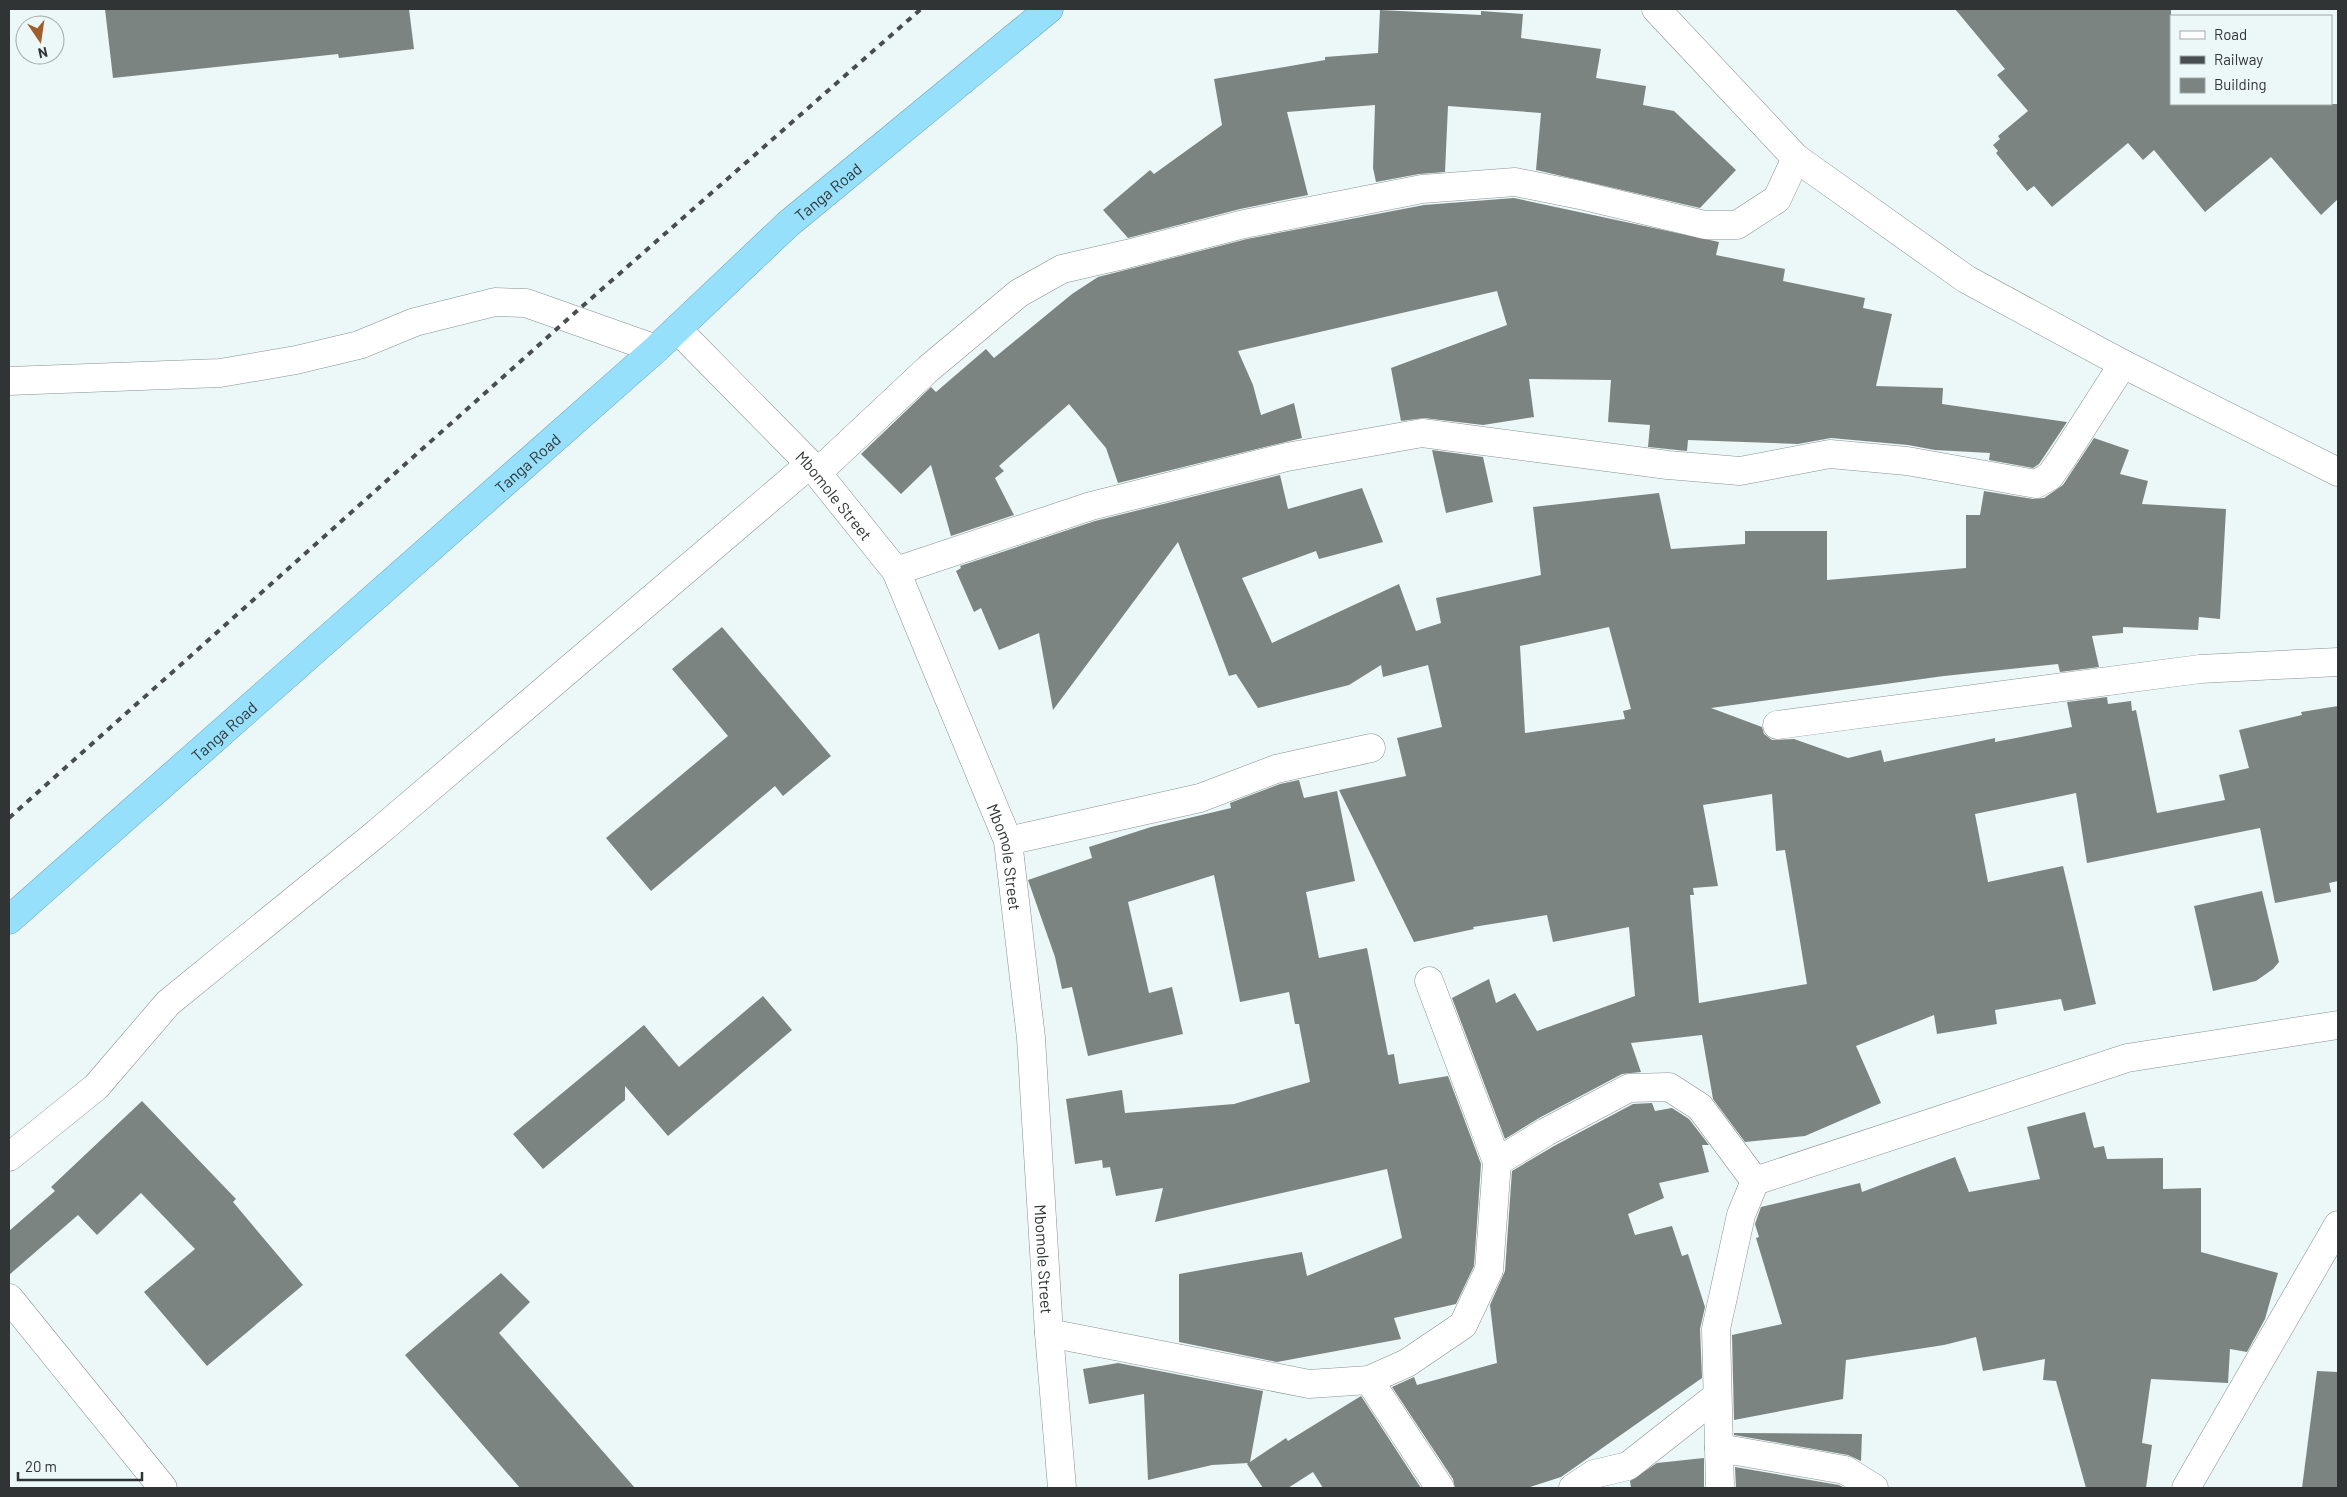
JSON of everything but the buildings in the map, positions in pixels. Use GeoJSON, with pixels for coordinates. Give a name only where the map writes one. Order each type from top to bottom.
{"type":"FeatureCollection","features":[{"type":"Feature","properties":{"kind":"highway","name":"Tanga Road"},"geometry":{"type":"LineString","coordinates":[[9,920],[656,349],[788,224],[1049,9]]}},
{"type":"Feature","properties":{"kind":"street"},"geometry":{"type":"LineString","coordinates":[[1656,9],[1796,158],[1966,279],[2123,364],[2338,472]]}},
{"type":"Feature","properties":{"kind":"street"},"geometry":{"type":"LineString","coordinates":[[9,1157],[96,1087],[168,1003],[377,833],[814,469],[928,369],[1011,300],[1062,269],[1244,224],[1422,189],[1515,182],[1580,195],[1704,225],[1737,226],[1777,199],[1796,158]]}},
{"type":"Feature","properties":{"kind":"street"},"geometry":{"type":"LineString","coordinates":[[9,381],[220,373],[296,360],[359,345],[415,322],[495,302],[526,303],[656,349]]}},
{"type":"Feature","properties":{"kind":"street","name":"Mbomole Street"},"geometry":{"type":"LineString","coordinates":[[677,329],[814,469],[896,571],[1008,841],[1031,1038],[1049,1333],[1062,1488]]}},
{"type":"Feature","properties":{"kind":"street"},"geometry":{"type":"LineString","coordinates":[[896,571],[1091,506],[1288,457],[1422,433],[1668,465],[1740,471],[1830,454],[1907,461],[2036,484],[2050,476],[2062,460],[2123,364]]}},
{"type":"Feature","properties":{"kind":"street"},"geometry":{"type":"LineString","coordinates":[[1777,725],[2200,669],[2338,662]]}},
{"type":"Feature","properties":{"kind":"street"},"geometry":{"type":"LineString","coordinates":[[1008,841],[1200,798],[1276,769],[1371,748]]}},
{"type":"Feature","properties":{"kind":"street"},"geometry":{"type":"LineString","coordinates":[[1049,1333],[1309,1384],[1369,1380],[1407,1363],[1463,1325],[1489,1270],[1497,1162],[1429,981]]}},
{"type":"Feature","properties":{"kind":"street"},"geometry":{"type":"LineString","coordinates":[[1720,1488],[1716,1329],[1740,1215],[1755,1181],[2127,1058],[2338,1025]]}},
{"type":"Feature","properties":{"kind":"street"},"geometry":{"type":"LineString","coordinates":[[1497,1162],[1546,1132],[1629,1088],[1668,1087],[1700,1107],[1755,1181]]}},
{"type":"Feature","properties":{"kind":"street"},"geometry":{"type":"LineString","coordinates":[[2186,1488],[2338,1225]]}},
{"type":"Feature","properties":{"kind":"street"},"geometry":{"type":"LineString","coordinates":[[9,1298],[163,1488]]}},
{"type":"Feature","properties":{"kind":"street"},"geometry":{"type":"LineString","coordinates":[[1369,1380],[1440,1488]]}},
{"type":"Feature","properties":{"kind":"street"},"geometry":{"type":"LineString","coordinates":[[1573,1488],[1594,1474],[1628,1466],[1717,1396]]}},
{"type":"Feature","properties":{"kind":"street"},"geometry":{"type":"LineString","coordinates":[[1719,1448],[1845,1470],[1874,1488]]}},
{"type":"Feature","properties":{"kind":"railway"},"geometry":{"type":"LineString","coordinates":[[9,818],[569,318],[921,9]]}}]}
